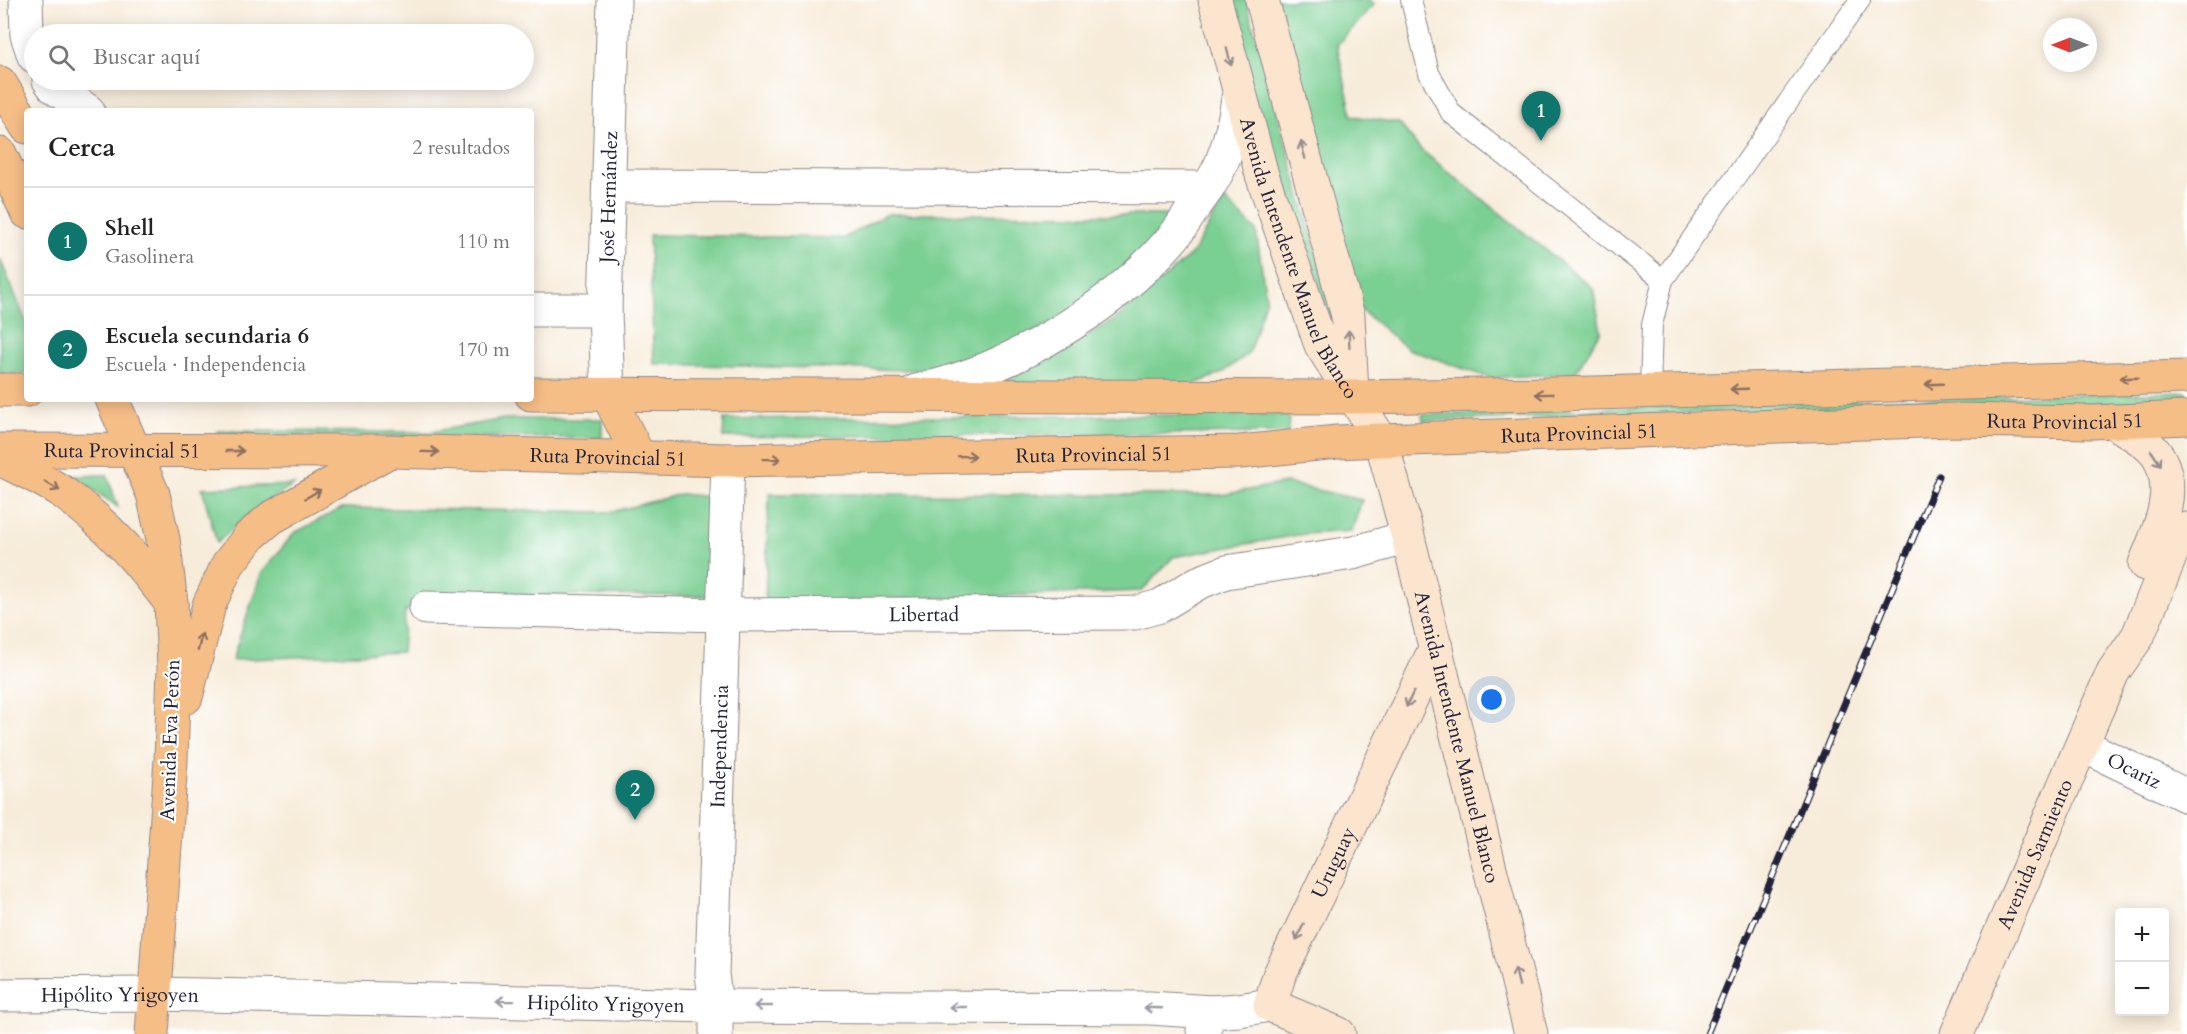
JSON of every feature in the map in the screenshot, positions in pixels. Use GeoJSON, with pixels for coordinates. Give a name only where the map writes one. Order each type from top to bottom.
{"type":"FeatureCollection","features":[{"type":"Feature","properties":{"kind":"main road"},"geometry":{"type":"LineString","coordinates":[[0,83],[24,122]]}},
{"type":"Feature","properties":{"kind":"main road"},"geometry":{"type":"LineString","coordinates":[[0,154],[24,206]]}},
{"type":"Feature","properties":{"kind":"main road","name":"Ruta Provincial 51"},"geometry":{"type":"LineString","coordinates":[[534,394],[1352,397],[2187,377]]}},
{"type":"Feature","properties":{"kind":"main road"},"geometry":{"type":"LineString","coordinates":[[0,390],[24,390]]}},
{"type":"Feature","properties":{"kind":"main road"},"geometry":{"type":"LineString","coordinates":[[608,395],[639,457]]}},
{"type":"Feature","properties":{"kind":"main road","name":"Avenida Eva Perón"},"geometry":{"type":"LineString","coordinates":[[113,402],[153,494],[163,538],[171,603],[174,667],[171,760],[152,1034]]}},
{"type":"Feature","properties":{"kind":"main road","name":"Ruta Provincial 51"},"geometry":{"type":"LineString","coordinates":[[0,450],[389,451],[728,460],[1240,452],[1381,440],[1952,420],[2112,421],[2187,418]]}},
{"type":"Feature","properties":{"kind":"main road"},"geometry":{"type":"LineString","coordinates":[[171,760],[209,605],[228,564],[250,536],[271,518],[389,451]]}},
{"type":"Feature","properties":{"kind":"main road"},"geometry":{"type":"LineString","coordinates":[[0,459],[64,493],[107,528],[137,558],[171,603]]}},
{"type":"Feature","properties":{"kind":"street"},"geometry":{"type":"LineString","coordinates":[[26,0],[27,24]]}},
{"type":"Feature","properties":{"kind":"street","name":"José Hernández"},"geometry":{"type":"LineString","coordinates":[[608,395],[605,310],[614,0]]}},
{"type":"Feature","properties":{"kind":"street","name":"Avenida Intendente Manuel Blanco"},"geometry":{"type":"LineString","coordinates":[[1215,0],[1265,184],[1321,345],[1381,440],[1436,647],[1531,1034]]}},
{"type":"Feature","properties":{"kind":"street","name":"Avenida Intendente Manuel Blanco"},"geometry":{"type":"LineString","coordinates":[[1262,0],[1348,316],[1352,397]]}},
{"type":"Feature","properties":{"kind":"street"},"geometry":{"type":"LineString","coordinates":[[61,90],[84,108]]}},
{"type":"Feature","properties":{"kind":"street"},"geometry":{"type":"LineString","coordinates":[[892,396],[940,386],[983,370],[1044,340],[1097,308],[1138,273],[1172,239],[1221,166],[1234,127],[1239,93]]}},
{"type":"Feature","properties":{"kind":"street"},"geometry":{"type":"LineString","coordinates":[[609,186],[1208,188]]}},
{"type":"Feature","properties":{"kind":"street"},"geometry":{"type":"LineString","coordinates":[[534,310],[605,310]]}},
{"type":"Feature","properties":{"kind":"street"},"geometry":{"type":"LineString","coordinates":[[2112,421],[2138,438],[2159,457],[2167,484],[2163,517],[2121,630],[2113,672]]}},
{"type":"Feature","properties":{"kind":"street","name":"Independencia"},"geometry":{"type":"LineString","coordinates":[[716,1020],[712,974],[728,460]]}},
{"type":"Feature","properties":{"kind":"street"},"geometry":{"type":"LineString","coordinates":[[2113,672],[2138,636],[2176,542],[2187,529]]}},
{"type":"Feature","properties":{"kind":"street","name":"Libertad"},"geometry":{"type":"LineString","coordinates":[[426,608],[722,615],[1135,613],[1160,606],[1198,584],[1226,572],[1353,554],[1408,537]]}},
{"type":"Feature","properties":{"kind":"street","name":"Uruguay"},"geometry":{"type":"LineString","coordinates":[[1270,1005],[1279,976],[1436,647]]}},
{"type":"Feature","properties":{"kind":"street","name":"Avenida Sarmiento"},"geometry":{"type":"LineString","coordinates":[[1957,1034],[2113,672]]}},
{"type":"Feature","properties":{"kind":"street","name":"Ocariz"},"geometry":{"type":"LineString","coordinates":[[2082,745],[2187,796]]}},
{"type":"Feature","properties":{"kind":"street","name":"Hipólito Yrigoyen"},"geometry":{"type":"LineString","coordinates":[[0,995],[155,994],[716,1020],[1150,1008],[1206,1023]]}},
{"type":"Feature","properties":{"kind":"street"},"geometry":{"type":"LineString","coordinates":[[1206,1023],[1239,1010],[1270,1005],[1339,1034]]}},
{"type":"Feature","properties":{"kind":"lane"},"geometry":{"type":"LineString","coordinates":[[1411,0],[1430,73],[1451,113],[1663,280]]}},
{"type":"Feature","properties":{"kind":"lane"},"geometry":{"type":"LineString","coordinates":[[1650,391],[1652,325],[1663,280],[1857,1]]}},
{"type":"Feature","properties":{"kind":"green space"},"geometry":{"type":"Polygon","coordinates":[[[1228,0],[1246,0],[1334,316],[1329,318],[1299,217],[1262,140],[1228,0]]]}},
{"type":"Feature","properties":{"kind":"green space"},"geometry":{"type":"Polygon","coordinates":[[[1275,0],[1371,0],[1374,5],[1337,45],[1352,116],[1399,123],[1420,149],[1593,288],[1601,331],[1575,373],[1490,378],[1408,349],[1355,305],[1275,0]]]}},
{"type":"Feature","properties":{"kind":"green space"},"geometry":{"type":"Polygon","coordinates":[[[1224,199],[1256,230],[1266,298],[1249,353],[1222,373],[1187,387],[994,387],[1113,321],[1192,254],[1224,199]]]}},
{"type":"Feature","properties":{"kind":"green space"},"geometry":{"type":"Polygon","coordinates":[[[887,214],[1183,215],[1086,307],[952,371],[654,364],[649,235],[844,238],[887,214]]]}},
{"type":"Feature","properties":{"kind":"green space"},"geometry":{"type":"Polygon","coordinates":[[[0,259],[24,317],[24,374],[0,373],[0,259]]]}},
{"type":"Feature","properties":{"kind":"green space"},"geometry":{"type":"Polygon","coordinates":[[[2187,392],[2187,401],[1423,421],[1422,415],[1830,401],[2187,392]]]}},
{"type":"Feature","properties":{"kind":"green space"},"geometry":{"type":"Polygon","coordinates":[[[1289,414],[1288,433],[723,437],[724,419],[1289,414]]]}},
{"type":"Feature","properties":{"kind":"green space"},"geometry":{"type":"Polygon","coordinates":[[[504,419],[602,419],[602,438],[217,435],[217,431],[430,432],[504,419]]]}},
{"type":"Feature","properties":{"kind":"green space"},"geometry":{"type":"Polygon","coordinates":[[[107,475],[118,507],[74,476],[107,475]]]}},
{"type":"Feature","properties":{"kind":"green space"},"geometry":{"type":"Polygon","coordinates":[[[1286,483],[1362,500],[1352,531],[1303,534],[1173,557],[1142,591],[765,604],[769,494],[1221,495],[1286,483]]]}},
{"type":"Feature","properties":{"kind":"green space"},"geometry":{"type":"Polygon","coordinates":[[[294,485],[255,509],[217,543],[202,488],[294,485]]]}},
{"type":"Feature","properties":{"kind":"green space"},"geometry":{"type":"Polygon","coordinates":[[[681,494],[711,497],[712,596],[428,594],[405,612],[402,652],[232,660],[261,574],[294,533],[342,508],[611,512],[681,494]]]}},
{"type":"Feature","properties":{"kind":"railway"},"geometry":{"type":"LineString","coordinates":[[1707,1034],[1939,476]]}},
{"type":"Feature","properties":{"kind":"place","name":"Shell"},"geometry":{"type":"Point","coordinates":[1541,141]}},
{"type":"Feature","properties":{"kind":"place","name":"Escuela secundaria 6"},"geometry":{"type":"Point","coordinates":[635,820]}}]}
